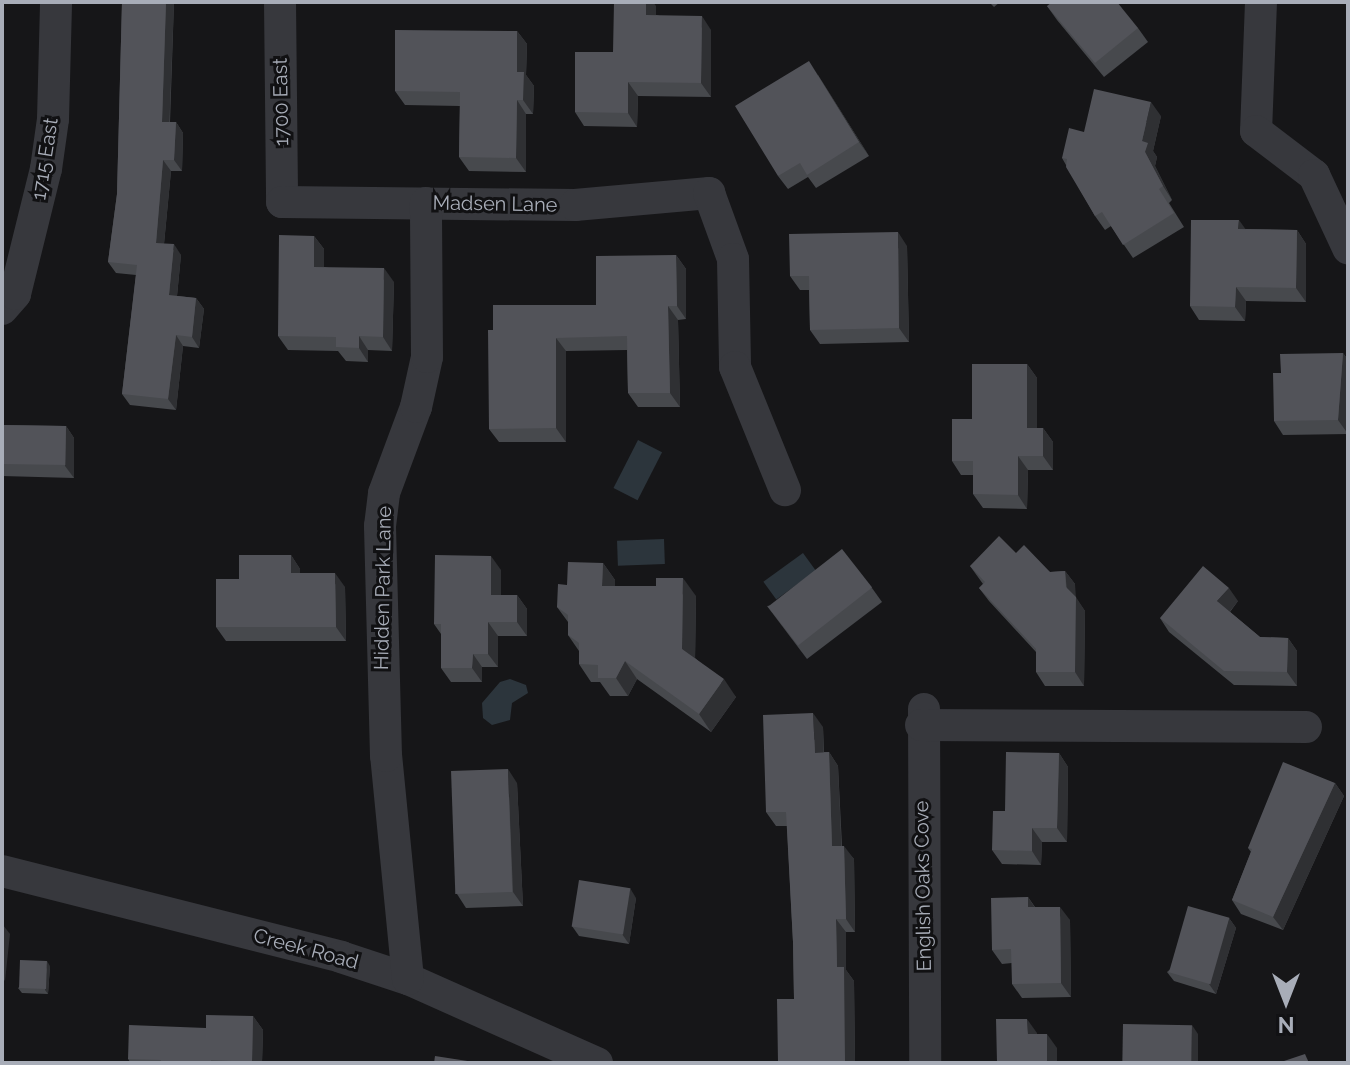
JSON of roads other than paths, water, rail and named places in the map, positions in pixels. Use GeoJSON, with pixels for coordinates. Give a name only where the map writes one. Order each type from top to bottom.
{"type":"FeatureCollection","features":[{"type":"Feature","properties":{"kind":"street","name":"1715 East"},"geometry":{"type":"LineString","coordinates":[[2,309],[15,294],[46,169],[54,106],[56,2]]}},
{"type":"Feature","properties":{"kind":"street","name":"1700 East"},"geometry":{"type":"LineString","coordinates":[[280,2],[282,202]]}},
{"type":"Feature","properties":{"kind":"street"},"geometry":{"type":"LineString","coordinates":[[1261,2],[1256,131],[1314,175],[1348,248]]}},
{"type":"Feature","properties":{"kind":"street","name":"Madsen Lane"},"geometry":{"type":"LineString","coordinates":[[282,202],[575,205],[709,193],[733,259],[735,367],[785,490]]}},
{"type":"Feature","properties":{"kind":"street","name":"Hidden Park Lane"},"geometry":{"type":"LineString","coordinates":[[408,979],[385,740],[380,526],[384,493],[416,407],[427,357],[426,203]]}},
{"type":"Feature","properties":{"kind":"street","name":"English Oaks Cove"},"geometry":{"type":"LineString","coordinates":[[925,1063],[923,717],[1306,727]]}},
{"type":"Feature","properties":{"kind":"street","name":"Creek Road"},"geometry":{"type":"LineString","coordinates":[[2,871],[408,979],[597,1063]]}}]}
